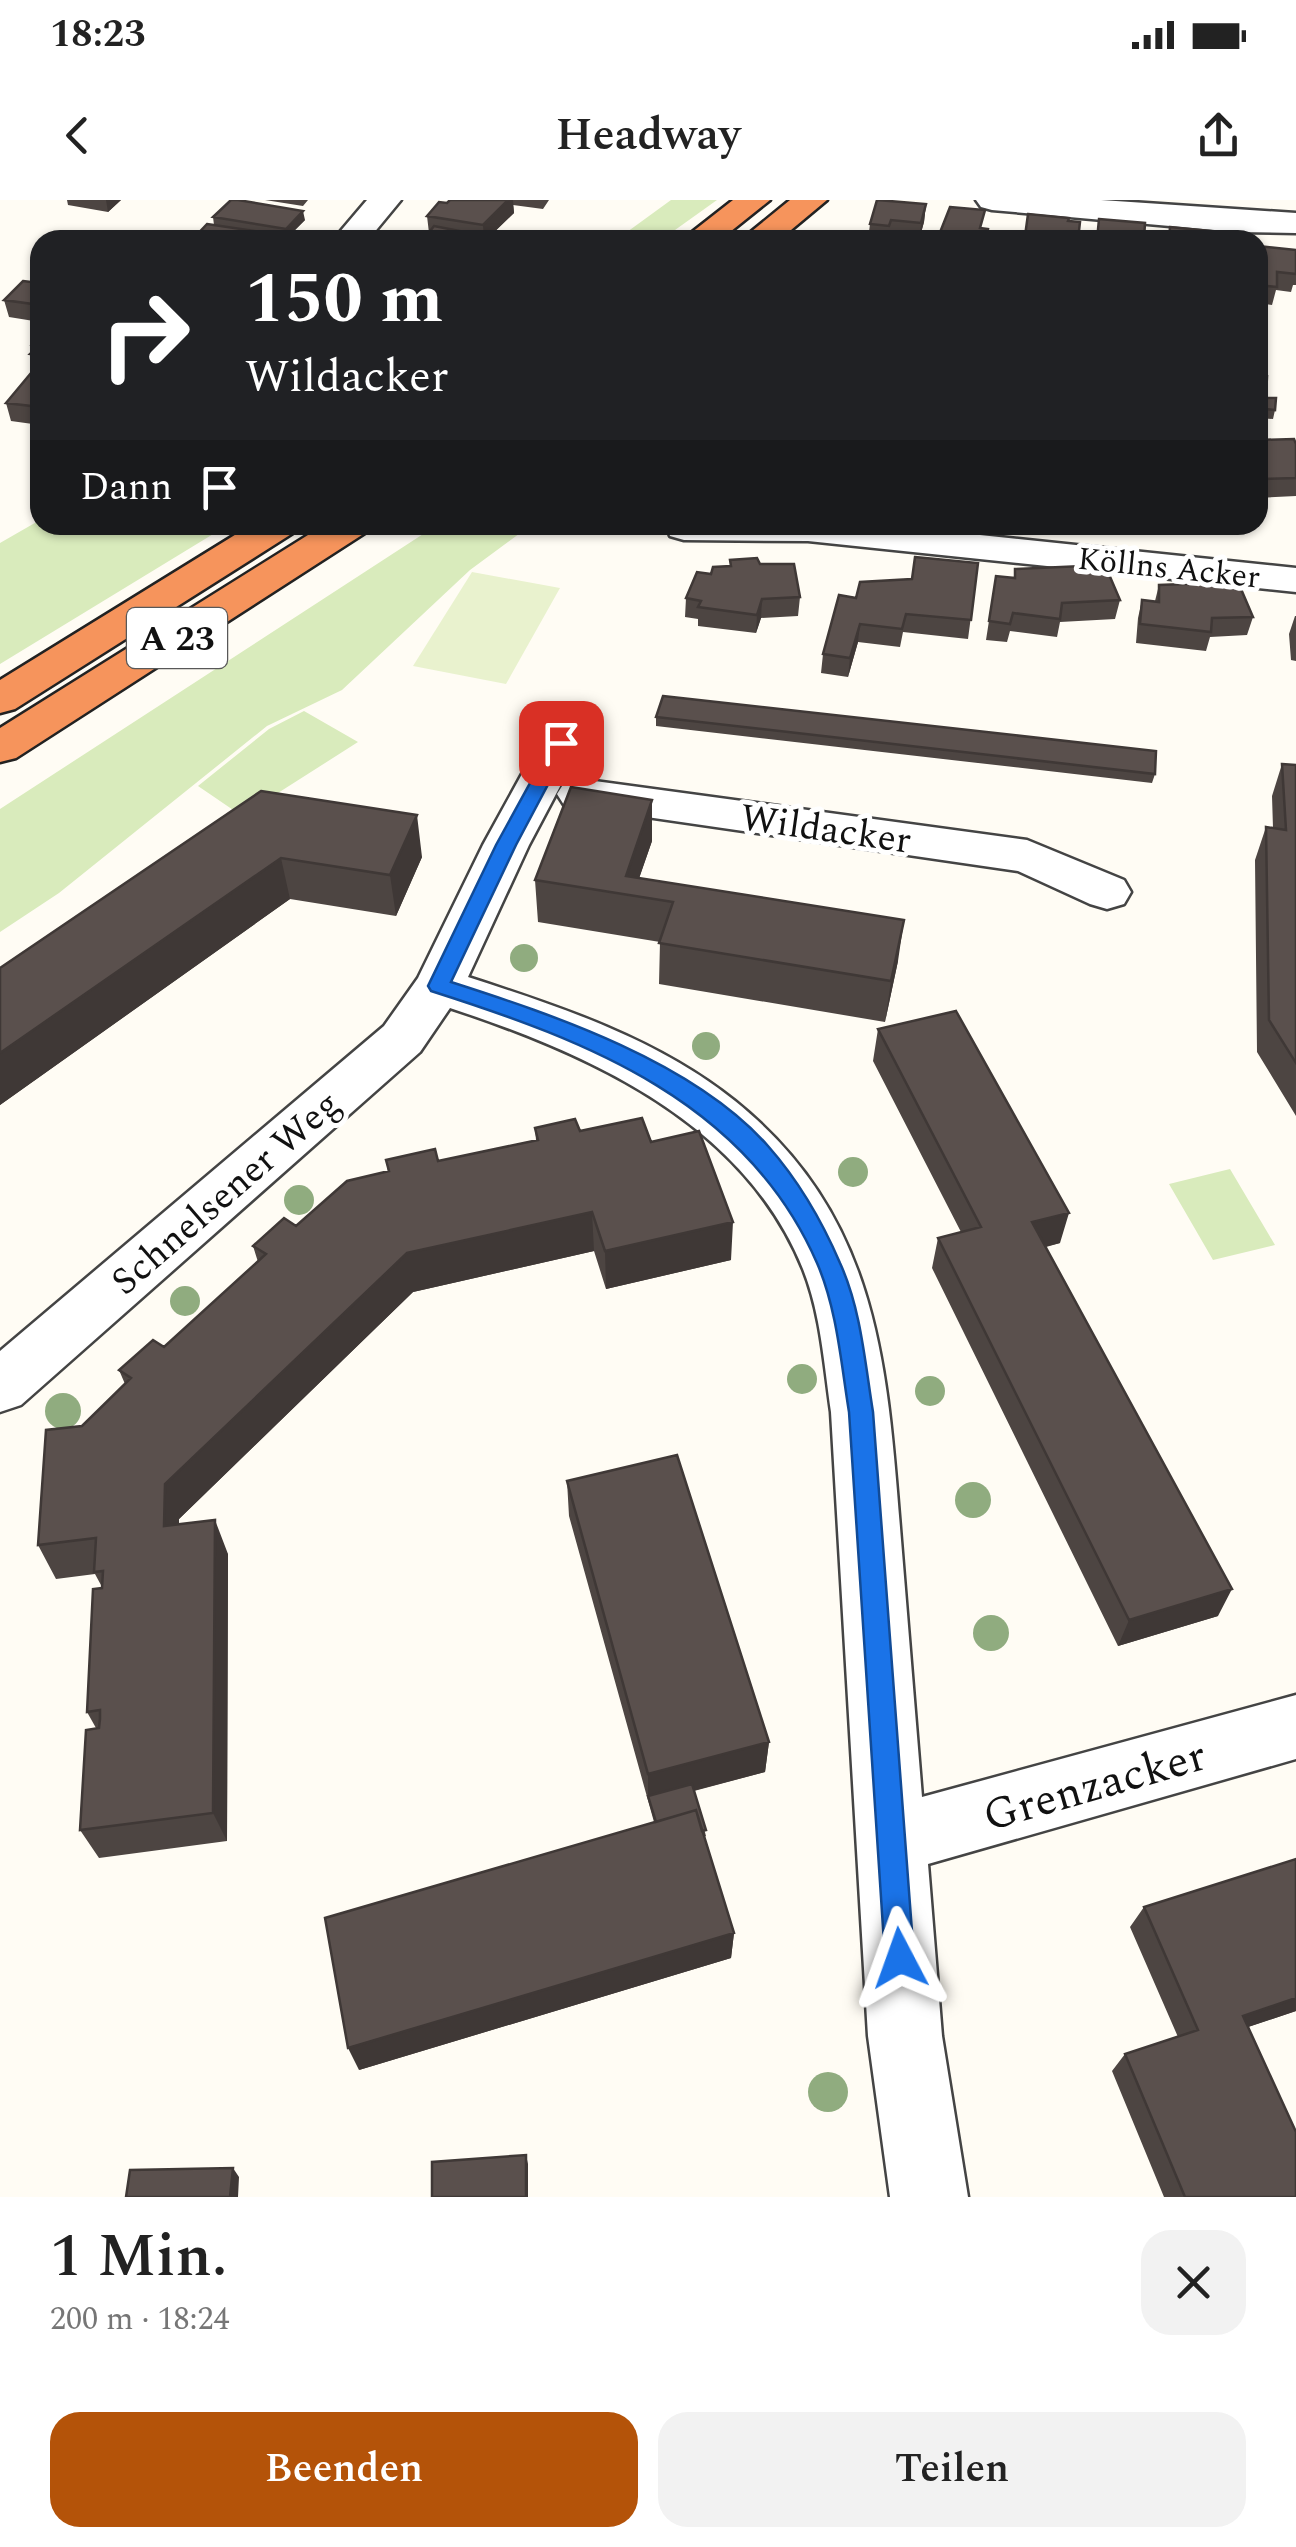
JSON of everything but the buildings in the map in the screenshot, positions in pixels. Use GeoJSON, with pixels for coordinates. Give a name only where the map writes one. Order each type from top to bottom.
{"type":"FeatureCollection","features":[{"type":"Feature","properties":{"kind":"highway"},"geometry":{"type":"LineString","coordinates":[[713,230],[754,200]]}},
{"type":"Feature","properties":{"kind":"highway"},"geometry":{"type":"LineString","coordinates":[[771,230],[811,200]]}},
{"type":"Feature","properties":{"kind":"highway","name":"A 23"},"geometry":{"type":"LineString","coordinates":[[0,699],[263,535]]}},
{"type":"Feature","properties":{"kind":"highway","name":"A 23"},"geometry":{"type":"LineString","coordinates":[[0,748],[335,535]]}},
{"type":"Feature","properties":{"kind":"street"},"geometry":{"type":"LineString","coordinates":[[359,230],[386,200]]}},
{"type":"Feature","properties":{"kind":"street"},"geometry":{"type":"LineString","coordinates":[[992,200],[1237,222],[1296,223]]}},
{"type":"Feature","properties":{"kind":"street","name":"Köllns Acker"},"geometry":{"type":"LineString","coordinates":[[865,535],[1296,580]]}},
{"type":"Feature","properties":{"kind":"street"},"geometry":{"type":"LineString","coordinates":[[561,743],[438,986],[528,1014],[646,1068],[708,1106],[758,1150],[798,1204],[830,1266],[849,1335],[861,1412],[905,2036],[929,2197]]}},
{"type":"Feature","properties":{"kind":"street","name":"Wildacker"},"geometry":{"type":"LineString","coordinates":[[538,788],[1027,856],[1106,892]]}},
{"type":"Feature","properties":{"kind":"street","name":"Schnelsener Weg"},"geometry":{"type":"LineString","coordinates":[[0,1388],[402,1039],[438,986]]}},
{"type":"Feature","properties":{"kind":"street","name":"Grenzacker"},"geometry":{"type":"LineString","coordinates":[[892,1840],[1296,1727]]}},
{"type":"Feature","properties":{"kind":"green space"},"geometry":{"type":"Polygon","coordinates":[[[671,200],[717,200],[675,230],[630,230],[671,200]]]}},
{"type":"Feature","properties":{"kind":"green space"},"geometry":{"type":"Polygon","coordinates":[[[30,526],[30,535],[212,535],[0,664],[0,543],[30,526]]]}},
{"type":"Feature","properties":{"kind":"green space"},"geometry":{"type":"Polygon","coordinates":[[[422,535],[517,535],[470,570],[342,690],[267,726],[59,893],[0,932],[0,809],[422,535]]]}},
{"type":"Feature","properties":{"kind":"green space"},"geometry":{"type":"Polygon","coordinates":[[[472,572],[560,588],[506,684],[413,666],[472,572]]]}},
{"type":"Feature","properties":{"kind":"green space"},"geometry":{"type":"Polygon","coordinates":[[[304,711],[358,742],[242,816],[198,786],[269,729],[304,711]]]}},
{"type":"Feature","properties":{"kind":"green space"},"geometry":{"type":"Polygon","coordinates":[[[1230,1169],[1275,1245],[1213,1260],[1169,1184],[1230,1169]]]}},
{"type":"Feature","properties":{"kind":"route"},"geometry":{"type":"LineString","coordinates":[[561,743],[506,845],[438,986],[528,1014],[646,1068],[708,1106],[758,1150],[798,1204],[830,1266],[849,1335],[861,1412],[900,1958]]}}]}
